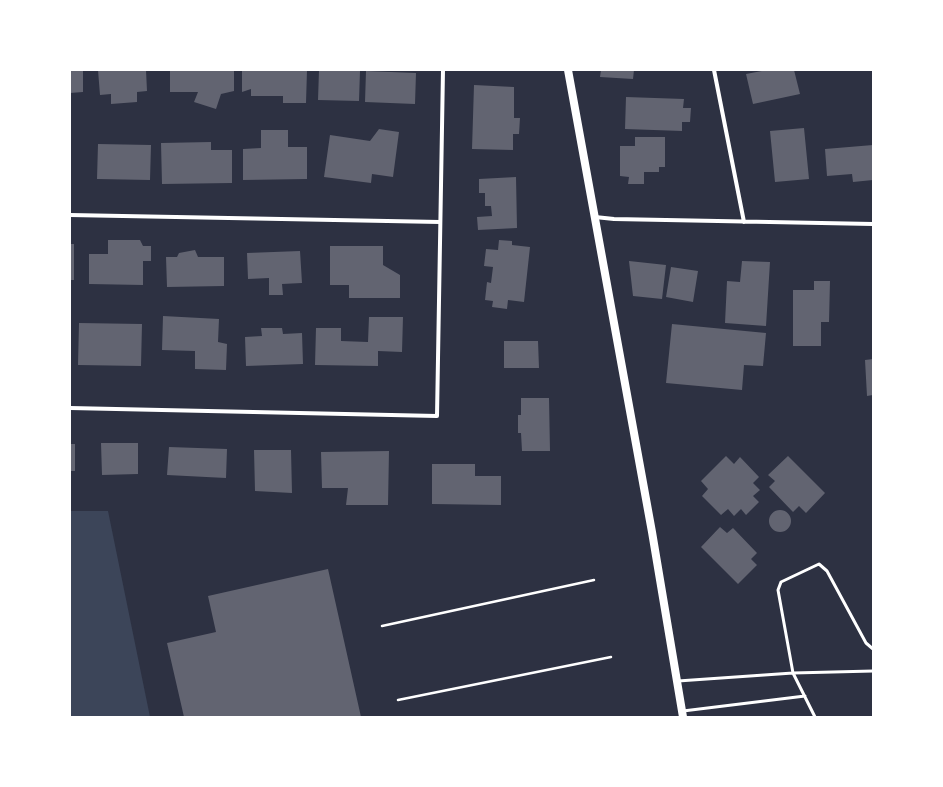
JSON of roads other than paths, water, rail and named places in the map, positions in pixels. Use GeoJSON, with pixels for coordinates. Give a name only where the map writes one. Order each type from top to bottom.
{"type":"FeatureCollection","features":[{"type":"Feature","properties":{"kind":"main road"},"geometry":{"type":"LineString","coordinates":[[568,70],[678,680],[682,714]]}},
{"type":"Feature","properties":{"kind":"street"},"geometry":{"type":"LineString","coordinates":[[70,408],[437,416],[443,70]]}},
{"type":"Feature","properties":{"kind":"street"},"geometry":{"type":"LineString","coordinates":[[714,70],[744,222]]}},
{"type":"Feature","properties":{"kind":"street"},"geometry":{"type":"LineString","coordinates":[[70,215],[440,222]]}},
{"type":"Feature","properties":{"kind":"street"},"geometry":{"type":"LineString","coordinates":[[595,217],[614,219],[873,224]]}},
{"type":"Feature","properties":{"kind":"lane"},"geometry":{"type":"LineString","coordinates":[[815,717],[793,673],[778,590],[781,582],[819,564],[827,571],[866,643],[873,649]]}},
{"type":"Feature","properties":{"kind":"lane"},"geometry":{"type":"LineString","coordinates":[[678,680],[793,673],[872,672]]}},
{"type":"Feature","properties":{"kind":"lane"},"geometry":{"type":"LineString","coordinates":[[682,714],[805,696]]}}]}
